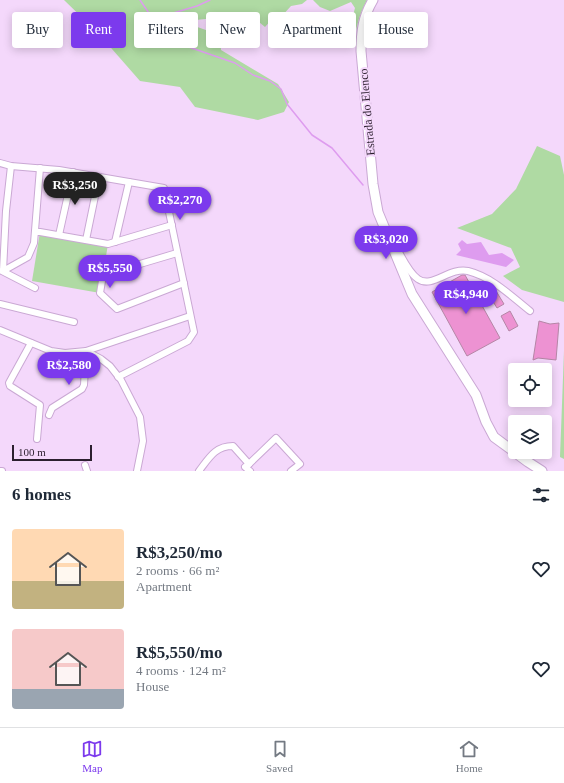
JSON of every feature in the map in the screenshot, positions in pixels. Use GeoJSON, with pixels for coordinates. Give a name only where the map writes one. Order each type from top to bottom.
{"type":"FeatureCollection","features":[{"type":"Feature","properties":{"kind":"street","name":"Estrada do Elenco"},"geometry":{"type":"LineString","coordinates":[[373,0],[364,18],[361,29],[361,51],[373,184],[378,212],[412,294],[476,395],[490,432],[501,444],[542,471]]}},
{"type":"Feature","properties":{"kind":"street"},"geometry":{"type":"LineString","coordinates":[[0,163],[11,166],[73,172],[164,188],[194,332],[188,341],[118,377]]}},
{"type":"Feature","properties":{"kind":"street"},"geometry":{"type":"LineString","coordinates":[[2,271],[11,166]]}},
{"type":"Feature","properties":{"kind":"street"},"geometry":{"type":"LineString","coordinates":[[2,271],[28,257],[34,243],[40,168]]}},
{"type":"Feature","properties":{"kind":"street"},"geometry":{"type":"LineString","coordinates":[[60,235],[73,172]]}},
{"type":"Feature","properties":{"kind":"street"},"geometry":{"type":"LineString","coordinates":[[86,240],[99,176]]}},
{"type":"Feature","properties":{"kind":"street"},"geometry":{"type":"LineString","coordinates":[[115,242],[129,182]]}},
{"type":"Feature","properties":{"kind":"street"},"geometry":{"type":"LineString","coordinates":[[34,232],[60,235],[108,244],[172,225]]}},
{"type":"Feature","properties":{"kind":"street","name":"Estrada do Elenco"},"geometry":{"type":"LineString","coordinates":[[383,225],[412,272],[418,279],[428,282],[459,270],[469,272],[496,284],[530,311]]}},
{"type":"Feature","properties":{"kind":"street"},"geometry":{"type":"LineString","coordinates":[[177,253],[103,275],[100,293],[117,310],[184,283]]}},
{"type":"Feature","properties":{"kind":"street"},"geometry":{"type":"LineString","coordinates":[[2,271],[35,288]]}},
{"type":"Feature","properties":{"kind":"street"},"geometry":{"type":"LineString","coordinates":[[0,304],[74,322]]}},
{"type":"Feature","properties":{"kind":"street"},"geometry":{"type":"LineString","coordinates":[[0,330],[11,333],[43,349],[58,352],[86,351],[190,316]]}},
{"type":"Feature","properties":{"kind":"street"},"geometry":{"type":"LineString","coordinates":[[30,343],[9,383],[10,386],[40,405],[37,440]]}},
{"type":"Feature","properties":{"kind":"street"},"geometry":{"type":"LineString","coordinates":[[86,351],[110,366],[137,410],[141,422],[143,441],[137,471]]}},
{"type":"Feature","properties":{"kind":"street"},"geometry":{"type":"LineString","coordinates":[[49,415],[52,408],[82,389],[84,385],[86,351]]}},
{"type":"Feature","properties":{"kind":"street"},"geometry":{"type":"LineString","coordinates":[[199,471],[215,452],[224,446],[233,446],[246,468],[276,438],[300,464],[291,471]]}},
{"type":"Feature","properties":{"kind":"green space"},"geometry":{"type":"Polygon","coordinates":[[[64,0],[307,0],[302,4],[291,6],[286,12],[268,12],[268,24],[265,27],[260,23],[260,12],[206,12],[206,19],[198,20],[198,12],[134,12],[134,48],[198,48],[198,27],[206,30],[206,48],[221,48],[221,50],[278,84],[289,102],[284,112],[258,120],[195,107],[180,87],[140,81],[111,48],[126,48],[126,12],[76,12],[64,0]]]}},
{"type":"Feature","properties":{"kind":"green space"},"geometry":{"type":"Polygon","coordinates":[[[313,0],[367,0],[356,30],[356,12],[354,12],[355,8],[351,2],[330,11],[320,7],[313,0]]]}},
{"type":"Feature","properties":{"kind":"green space"},"geometry":{"type":"Polygon","coordinates":[[[537,146],[560,156],[564,175],[564,302],[522,290],[503,276],[520,267],[511,248],[457,228],[492,214],[516,189],[537,146]]]}},
{"type":"Feature","properties":{"kind":"green space"},"geometry":{"type":"Polygon","coordinates":[[[40,232],[108,244],[100,293],[32,281],[40,232]]]}},
{"type":"Feature","properties":{"kind":"green space"},"geometry":{"type":"Polygon","coordinates":[[[564,351],[564,459],[560,457],[564,351]]]}},
{"type":"Feature","properties":{"kind":"shaded area"},"geometry":{"type":"Polygon","coordinates":[[[462,240],[467,244],[481,242],[489,255],[502,253],[514,260],[506,267],[456,255],[461,250],[458,244],[462,240]]]}},
{"type":"Feature","properties":{"kind":"building"},"geometry":{"type":"Polygon","coordinates":[[[462,275],[465,275],[500,338],[467,356],[432,292],[462,275]]]}},
{"type":"Feature","properties":{"kind":"building"},"geometry":{"type":"Polygon","coordinates":[[[496,291],[504,304],[497,308],[489,295],[496,291]]]}},
{"type":"Feature","properties":{"kind":"building"},"geometry":{"type":"Polygon","coordinates":[[[510,311],[518,326],[509,331],[501,316],[510,311]]]}},
{"type":"Feature","properties":{"kind":"building"},"geometry":{"type":"Polygon","coordinates":[[[539,321],[550,324],[559,323],[556,360],[538,358],[533,360],[539,321]]]}},
{"type":"Feature","properties":{"kind":"waterway"},"geometry":{"type":"LineString","coordinates":[[140,0],[157,25],[170,37],[183,45],[235,63],[253,75],[270,81],[281,89],[287,104],[312,135],[332,148],[363,185]]}},
{"type":"Feature","properties":{"kind":"waterway"},"geometry":{"type":"LineString","coordinates":[[177,12],[197,6],[210,0]]}}]}
